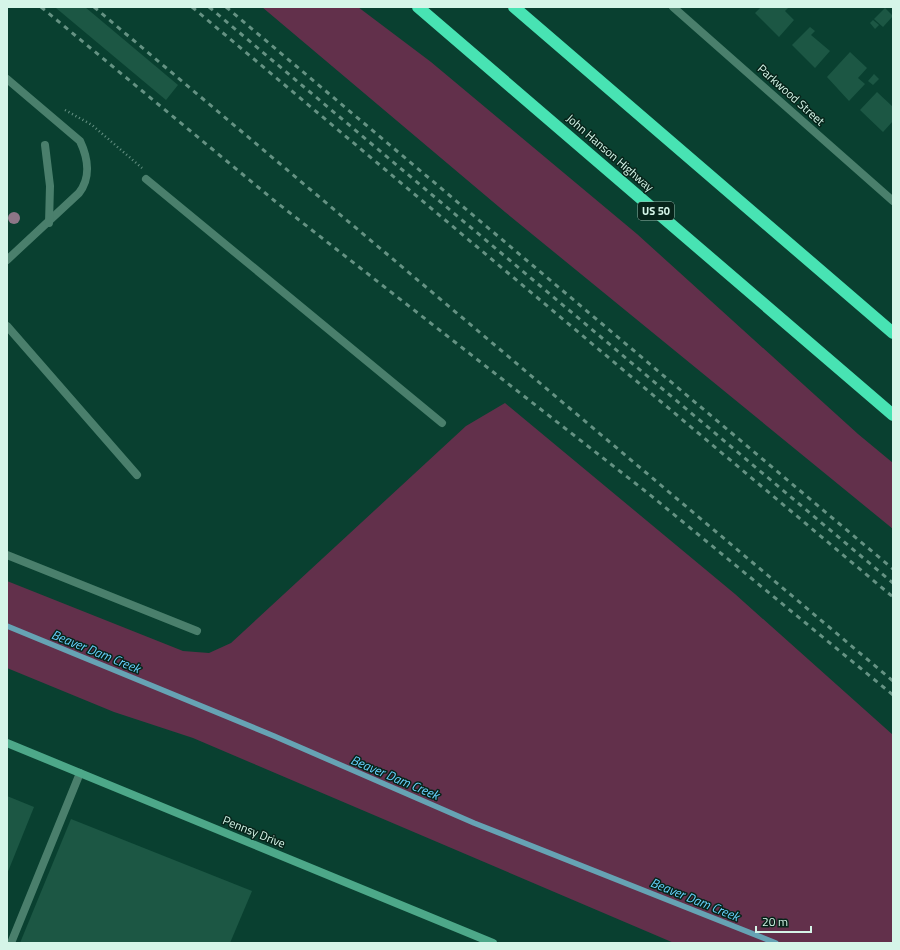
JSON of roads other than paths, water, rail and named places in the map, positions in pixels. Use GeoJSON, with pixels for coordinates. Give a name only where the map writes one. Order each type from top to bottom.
{"type":"FeatureCollection","features":[{"type":"Feature","properties":{"kind":"highway","name":"John Hanson Highway"},"geometry":{"type":"LineString","coordinates":[[418,7],[893,415]]}},
{"type":"Feature","properties":{"kind":"highway"},"geometry":{"type":"LineString","coordinates":[[514,7],[893,333]]}},
{"type":"Feature","properties":{"kind":"main road","name":"Pennsy Drive"},"geometry":{"type":"LineString","coordinates":[[7,743],[493,943]]}},
{"type":"Feature","properties":{"kind":"street","name":"Parkwood Street"},"geometry":{"type":"LineString","coordinates":[[673,7],[893,201]]}},
{"type":"Feature","properties":{"kind":"street"},"geometry":{"type":"LineString","coordinates":[[7,79],[80,141],[86,156],[87,173],[83,188],[49,223],[7,260]]}},
{"type":"Feature","properties":{"kind":"street"},"geometry":{"type":"LineString","coordinates":[[45,145],[50,192],[49,223]]}},
{"type":"Feature","properties":{"kind":"street"},"geometry":{"type":"LineString","coordinates":[[146,179],[442,423]]}},
{"type":"Feature","properties":{"kind":"street"},"geometry":{"type":"LineString","coordinates":[[7,326],[137,475]]}},
{"type":"Feature","properties":{"kind":"street"},"geometry":{"type":"LineString","coordinates":[[7,555],[197,631]]}},
{"type":"Feature","properties":{"kind":"street"},"geometry":{"type":"LineString","coordinates":[[11,943],[80,773]]}},
{"type":"Feature","properties":{"kind":"waterway","name":"Beaver Dam Creek"},"geometry":{"type":"LineString","coordinates":[[7,626],[274,736],[474,823],[776,943]]}},
{"type":"Feature","properties":{"kind":"railway"},"geometry":{"type":"LineString","coordinates":[[41,7],[276,202],[649,494],[893,695]]}},
{"type":"Feature","properties":{"kind":"railway"},"geometry":{"type":"LineString","coordinates":[[94,7],[893,681]]}},
{"type":"Feature","properties":{"kind":"railway"},"geometry":{"type":"LineString","coordinates":[[192,7],[893,597]]}},
{"type":"Feature","properties":{"kind":"railway"},"geometry":{"type":"LineString","coordinates":[[209,7],[893,583]]}},
{"type":"Feature","properties":{"kind":"railway"},"geometry":{"type":"LineString","coordinates":[[226,7],[893,569]]}}]}
